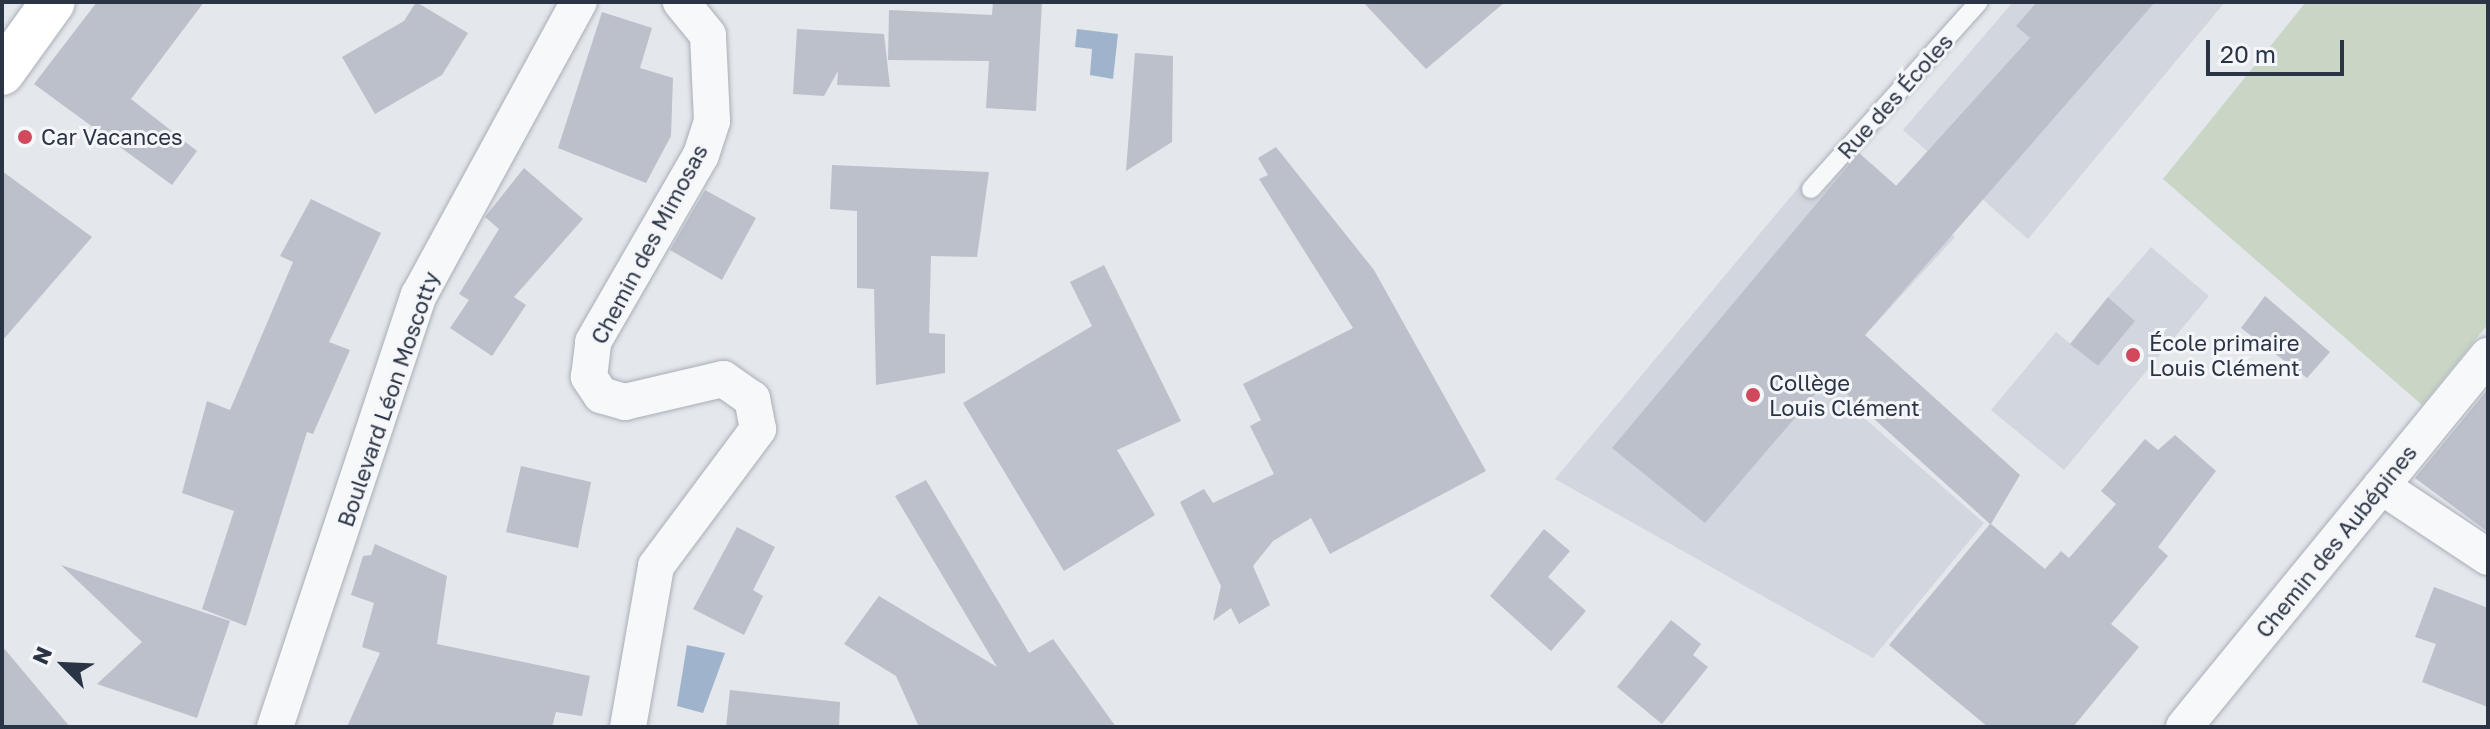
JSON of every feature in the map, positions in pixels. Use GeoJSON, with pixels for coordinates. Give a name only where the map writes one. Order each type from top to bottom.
{"type":"FeatureCollection","features":[{"type":"Feature","properties":{"kind":"main road"},"geometry":{"type":"LineString","coordinates":[[2,73],[53,2]]}},
{"type":"Feature","properties":{"kind":"street","name":"Boulevard Léon Moscotty"},"geometry":{"type":"LineString","coordinates":[[275,727],[419,295],[579,2]]}},
{"type":"Feature","properties":{"kind":"street","name":"Chemin des Mimosas"},"geometry":{"type":"LineString","coordinates":[[628,727],[656,566],[758,429],[752,399],[723,379],[625,402],[601,395],[589,377],[593,342],[701,155],[712,121],[708,35],[681,2]]}},
{"type":"Feature","properties":{"kind":"street","name":"Chemin des Aubépines"},"geometry":{"type":"LineString","coordinates":[[2184,727],[2488,355]]}},
{"type":"Feature","properties":{"kind":"street"},"geometry":{"type":"LineString","coordinates":[[2381,486],[2488,557]]}},
{"type":"Feature","properties":{"kind":"lane","name":"Rue des Écoles"},"geometry":{"type":"LineString","coordinates":[[1811,189],[1979,2]]}},
{"type":"Feature","properties":{"kind":"shaded area"},"geometry":{"type":"Polygon","coordinates":[[[2013,2],[2225,2],[2028,239],[1903,130],[2013,2]]]}},
{"type":"Feature","properties":{"kind":"shaded area","name":"Collège Louis Clément"},"geometry":{"type":"Polygon","coordinates":[[[1857,151],[1955,237],[1859,342],[1899,374],[1863,417],[1984,523],[1873,658],[1555,479],[1803,182],[1820,196],[1857,151]]]}},
{"type":"Feature","properties":{"kind":"shaded area","name":"École primaire Louis Clément"},"geometry":{"type":"Polygon","coordinates":[[[2151,247],[2209,296],[2064,470],[1991,410],[2056,332],[2098,366],[2135,321],[2108,297],[2151,247]]]}},
{"type":"Feature","properties":{"kind":"green space"},"geometry":{"type":"Polygon","coordinates":[[[2306,2],[2488,2],[2488,324],[2422,405],[2163,179],[2306,2]]]}},
{"type":"Feature","properties":{"kind":"water"},"geometry":{"type":"Polygon","coordinates":[[[1077,29],[1118,34],[1113,79],[1090,75],[1092,49],[1075,47],[1077,29]]]}},
{"type":"Feature","properties":{"kind":"water"},"geometry":{"type":"Polygon","coordinates":[[[687,645],[725,653],[703,713],[677,706],[687,645]]]}},
{"type":"Feature","properties":{"kind":"building"},"geometry":{"type":"Polygon","coordinates":[[[97,2],[204,2],[131,99],[197,151],[172,185],[34,84],[97,2]]]}},
{"type":"Feature","properties":{"kind":"building"},"geometry":{"type":"Polygon","coordinates":[[[416,2],[468,33],[442,75],[375,114],[342,57],[404,21],[416,2]]]}},
{"type":"Feature","properties":{"kind":"building"},"geometry":{"type":"Polygon","coordinates":[[[993,2],[1042,2],[1036,111],[986,108],[989,61],[888,60],[889,10],[992,15],[993,2]]]}},
{"type":"Feature","properties":{"kind":"building"},"geometry":{"type":"Polygon","coordinates":[[[1363,2],[1505,2],[1426,69],[1363,2]]]}},
{"type":"Feature","properties":{"kind":"building"},"geometry":{"type":"Polygon","coordinates":[[[2037,2],[2155,2],[1865,335],[2020,475],[1991,524],[2045,569],[2061,551],[2069,558],[2116,504],[2101,491],[2145,439],[2158,450],[2175,435],[2216,471],[2158,547],[2168,556],[2111,624],[2139,647],[2073,727],[1988,727],[1889,645],[1990,524],[1829,378],[1705,523],[1612,448],[1859,153],[1896,186],[2030,38],[2016,26],[2037,2]]]}},
{"type":"Feature","properties":{"kind":"building"},"geometry":{"type":"Polygon","coordinates":[[[602,12],[652,28],[640,68],[673,78],[671,136],[646,183],[558,148],[602,12]]]}},
{"type":"Feature","properties":{"kind":"building"},"geometry":{"type":"Polygon","coordinates":[[[797,29],[884,34],[890,87],[837,85],[838,71],[824,96],[793,94],[797,29]]]}},
{"type":"Feature","properties":{"kind":"building"},"geometry":{"type":"Polygon","coordinates":[[[1135,53],[1173,56],[1172,142],[1126,171],[1135,53]]]}},
{"type":"Feature","properties":{"kind":"building"},"geometry":{"type":"Polygon","coordinates":[[[1276,147],[1374,270],[1486,471],[1330,554],[1311,518],[1273,541],[1253,566],[1270,605],[1239,624],[1231,608],[1213,621],[1221,586],[1180,502],[1204,489],[1213,503],[1274,474],[1250,426],[1261,420],[1243,384],[1353,328],[1259,179],[1268,175],[1258,158],[1276,147]]]}},
{"type":"Feature","properties":{"kind":"building"},"geometry":{"type":"Polygon","coordinates":[[[832,165],[989,172],[977,257],[931,256],[929,333],[945,334],[945,373],[876,385],[874,289],[857,288],[857,211],[830,209],[832,165]]]}},
{"type":"Feature","properties":{"kind":"building"},"geometry":{"type":"Polygon","coordinates":[[[524,168],[583,219],[514,297],[526,305],[492,356],[450,328],[469,300],[459,294],[499,229],[485,217],[524,168]]]}},
{"type":"Feature","properties":{"kind":"building"},"geometry":{"type":"Polygon","coordinates":[[[2,171],[92,237],[2,341],[2,171]]]}},
{"type":"Feature","properties":{"kind":"building"},"geometry":{"type":"Polygon","coordinates":[[[705,190],[756,218],[722,280],[670,250],[705,190]]]}},
{"type":"Feature","properties":{"kind":"building"},"geometry":{"type":"Polygon","coordinates":[[[311,199],[381,233],[329,342],[350,350],[313,434],[307,432],[246,626],[202,609],[234,511],[182,493],[207,401],[230,410],[293,262],[280,256],[311,199]]]}},
{"type":"Feature","properties":{"kind":"building"},"geometry":{"type":"Polygon","coordinates":[[[1104,265],[1181,421],[1117,450],[1155,515],[1064,571],[963,403],[1092,326],[1070,282],[1104,265]]]}},
{"type":"Feature","properties":{"kind":"building"},"geometry":{"type":"Polygon","coordinates":[[[2265,296],[2330,352],[2307,378],[2241,328],[2265,296]]]}},
{"type":"Feature","properties":{"kind":"building"},"geometry":{"type":"Polygon","coordinates":[[[2108,297],[2135,321],[2098,366],[2070,344],[2108,297]]]}},
{"type":"Feature","properties":{"kind":"building"},"geometry":{"type":"Polygon","coordinates":[[[2488,389],[2488,532],[2415,478],[2488,389]]]}},
{"type":"Feature","properties":{"kind":"building"},"geometry":{"type":"Polygon","coordinates":[[[521,466],[591,482],[578,548],[506,532],[521,466]]]}},
{"type":"Feature","properties":{"kind":"building"},"geometry":{"type":"Polygon","coordinates":[[[926,480],[1029,653],[1053,639],[1116,727],[919,727],[896,676],[844,644],[879,596],[997,667],[895,496],[926,480]]]}},
{"type":"Feature","properties":{"kind":"building"},"geometry":{"type":"Polygon","coordinates":[[[737,527],[775,547],[753,590],[763,596],[744,635],[693,609],[737,527]]]}},
{"type":"Feature","properties":{"kind":"building"},"geometry":{"type":"Polygon","coordinates":[[[1544,529],[1570,551],[1548,577],[1586,611],[1551,651],[1490,596],[1544,529]]]}},
{"type":"Feature","properties":{"kind":"building"},"geometry":{"type":"Polygon","coordinates":[[[375,544],[447,576],[437,644],[590,676],[582,716],[556,712],[552,727],[347,727],[380,653],[362,647],[374,603],[351,595],[363,556],[371,555],[375,544]]]}},
{"type":"Feature","properties":{"kind":"building"},"geometry":{"type":"Polygon","coordinates":[[[61,565],[230,621],[197,718],[97,684],[142,642],[61,565]]]}},
{"type":"Feature","properties":{"kind":"building"},"geometry":{"type":"Polygon","coordinates":[[[2434,587],[2488,608],[2488,707],[2422,682],[2436,644],[2415,637],[2434,587]]]}},
{"type":"Feature","properties":{"kind":"building"},"geometry":{"type":"Polygon","coordinates":[[[1671,620],[1701,644],[1693,655],[1708,667],[1662,724],[1617,687],[1671,620]]]}},
{"type":"Feature","properties":{"kind":"building"},"geometry":{"type":"Polygon","coordinates":[[[2,646],[70,727],[2,727],[2,646]]]}},
{"type":"Feature","properties":{"kind":"building"},"geometry":{"type":"Polygon","coordinates":[[[730,690],[840,702],[839,727],[726,727],[730,690]]]}},
{"type":"Feature","properties":{"kind":"place","name":"Car Vacances"},"geometry":{"type":"Point","coordinates":[25,137]}},
{"type":"Feature","properties":{"kind":"place","name":"École primaire Louis Clément"},"geometry":{"type":"Point","coordinates":[2133,355]}},
{"type":"Feature","properties":{"kind":"place","name":"Collège Louis Clément"},"geometry":{"type":"Point","coordinates":[1753,395]}}]}
